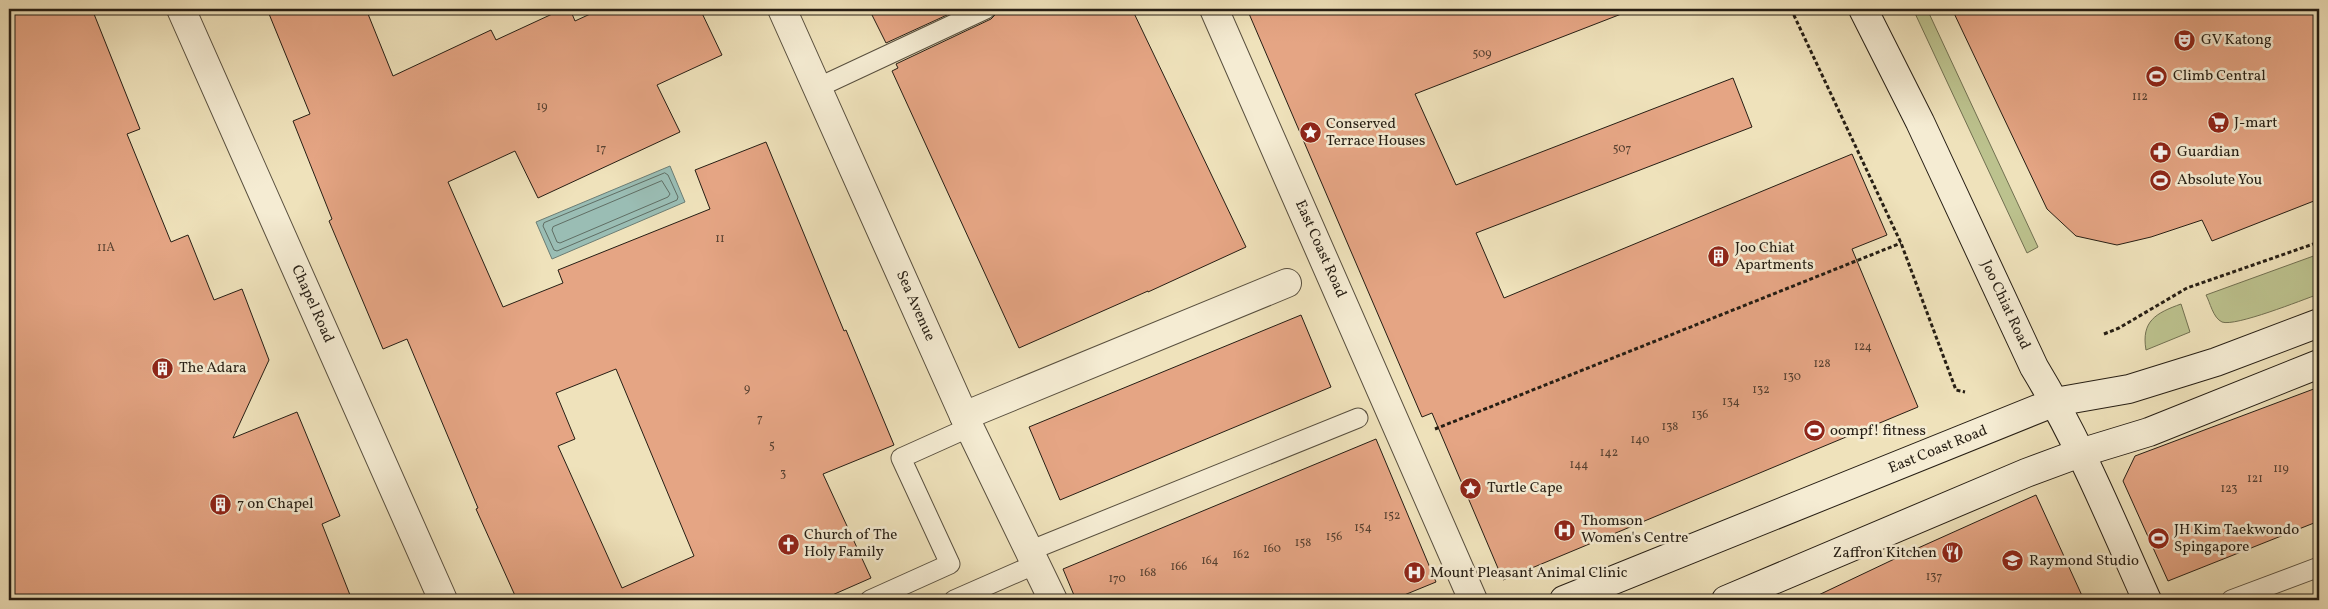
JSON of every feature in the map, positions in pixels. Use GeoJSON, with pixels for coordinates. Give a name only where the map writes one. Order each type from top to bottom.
{"type":"FeatureCollection","features":[{"type":"Feature","properties":{"kind":"street","name":"Chapel Road"},"geometry":{"type":"LineString","coordinates":[[181,9],[443,600]]}},
{"type":"Feature","properties":{"kind":"street","name":"Sea Avenue"},"geometry":{"type":"LineString","coordinates":[[782,9],[967,421],[1053,600]]}},
{"type":"Feature","properties":{"kind":"street","name":"East Coast Road"},"geometry":{"type":"LineString","coordinates":[[1214,9],[1473,600]]}},
{"type":"Feature","properties":{"kind":"street","name":"Joo Chiat Road"},"geometry":{"type":"LineString","coordinates":[[1863,9],[1920,122],[2034,367],[2055,402],[2080,453],[2147,600]]}},
{"type":"Feature","properties":{"kind":"street"},"geometry":{"type":"LineString","coordinates":[[967,421],[1287,283]]}},
{"type":"Feature","properties":{"kind":"street","name":"East Coast Road"},"geometry":{"type":"LineString","coordinates":[[1564,600],[2055,402],[2129,389],[2216,362],[2319,323]]}},
{"type":"Feature","properties":{"kind":"street"},"geometry":{"type":"LineString","coordinates":[[1726,600],[2026,473],[2080,453],[2149,432],[2319,364]]}},
{"type":"Feature","properties":{"kind":"lane"},"geometry":{"type":"LineString","coordinates":[[817,88],[986,9]]}},
{"type":"Feature","properties":{"kind":"lane"},"geometry":{"type":"LineString","coordinates":[[954,600],[1032,558],[1358,418]]}},
{"type":"Feature","properties":{"kind":"lane"},"geometry":{"type":"LineString","coordinates":[[870,600],[950,564],[901,458],[967,421]]}},
{"type":"Feature","properties":{"kind":"lane"},"geometry":{"type":"LineString","coordinates":[[2231,600],[2318,571]]}},
{"type":"Feature","properties":{"kind":"path"},"geometry":{"type":"LineString","coordinates":[[1791,9],[1901,243],[1956,390],[1965,392]]}},
{"type":"Feature","properties":{"kind":"path"},"geometry":{"type":"LineString","coordinates":[[2104,334],[2119,328],[2188,288],[2319,242]]}},
{"type":"Feature","properties":{"kind":"path"},"geometry":{"type":"LineString","coordinates":[[1403,441],[1901,243]]}},
{"type":"Feature","properties":{"kind":"green space"},"geometry":{"type":"Polygon","coordinates":[[[1913,9],[1927,9],[2038,247],[2027,253],[1913,9]]]}},
{"type":"Feature","properties":{"kind":"green space"},"geometry":{"type":"Polygon","coordinates":[[[2319,254],[2319,294],[2240,321],[2222,322],[2214,314],[2206,295],[2319,254]]]}},
{"type":"Feature","properties":{"kind":"green space"},"geometry":{"type":"Polygon","coordinates":[[[2181,304],[2190,332],[2146,350],[2145,340],[2148,325],[2164,311],[2181,304]]]}},
{"type":"Feature","properties":{"kind":"water"},"geometry":{"type":"Polygon","coordinates":[[[670,166],[685,202],[552,259],[536,222],[670,166]]]}},
{"type":"Feature","properties":{"kind":"building"},"geometry":{"type":"Polygon","coordinates":[[[9,9],[92,9],[140,129],[127,134],[171,242],[188,235],[214,300],[242,289],[269,360],[233,438],[297,412],[340,516],[322,524],[352,600],[9,600],[9,9]]]}},
{"type":"Feature","properties":{"kind":"building"},"geometry":{"type":"Polygon","coordinates":[[[267,9],[366,9],[393,76],[491,30],[496,40],[563,9],[570,9],[575,21],[601,9],[700,9],[722,55],[657,85],[680,132],[538,198],[515,151],[448,182],[503,307],[563,283],[558,270],[710,209],[695,170],[766,142],[844,331],[846,330],[894,445],[823,474],[871,578],[821,600],[517,600],[476,509],[478,508],[407,339],[383,349],[329,221],[332,219],[293,121],[310,114],[267,9]],[[616,369],[556,393],[575,439],[558,446],[622,588],[694,556],[616,369]]]}},
{"type":"Feature","properties":{"kind":"building"},"geometry":{"type":"Polygon","coordinates":[[[869,9],[960,9],[886,43],[869,9]]]}},
{"type":"Feature","properties":{"kind":"building"},"geometry":{"type":"Polygon","coordinates":[[[997,9],[1132,9],[1246,247],[1019,348],[892,71],[898,68],[896,64],[991,19],[997,9]]]}},
{"type":"Feature","properties":{"kind":"building"},"geometry":{"type":"Polygon","coordinates":[[[1247,9],[1629,9],[1629,11],[1415,94],[1456,185],[1733,78],[1752,127],[1476,233],[1504,298],[1852,154],[1887,235],[1852,249],[1918,407],[1503,580],[1432,413],[1422,417],[1247,9]]]}},
{"type":"Feature","properties":{"kind":"building"},"geometry":{"type":"Polygon","coordinates":[[[1952,9],[2319,9],[2319,199],[2212,241],[2202,220],[2151,237],[2117,245],[2076,236],[2047,209],[1952,9]]]}},
{"type":"Feature","properties":{"kind":"building"},"geometry":{"type":"Polygon","coordinates":[[[1301,315],[1331,387],[1060,500],[1029,427],[1301,315]]]}},
{"type":"Feature","properties":{"kind":"building"},"geometry":{"type":"Polygon","coordinates":[[[2319,387],[2319,521],[2168,581],[2123,481],[2135,456],[2319,387]]]}},
{"type":"Feature","properties":{"kind":"building"},"geometry":{"type":"Polygon","coordinates":[[[1376,439],[1436,582],[1392,600],[1076,600],[1063,569],[1376,439]]]}},
{"type":"Feature","properties":{"kind":"building"},"geometry":{"type":"Polygon","coordinates":[[[2036,495],[2084,600],[1808,600],[1907,553],[2036,495]]]}},
{"type":"Feature","properties":{"kind":"place","name":"GV Katong"},"geometry":{"type":"Point","coordinates":[2185,40]}},
{"type":"Feature","properties":{"kind":"place","name":"Climb Central"},"geometry":{"type":"Point","coordinates":[2157,76]}},
{"type":"Feature","properties":{"kind":"place","name":"J-mart"},"geometry":{"type":"Point","coordinates":[2218,123]}},
{"type":"Feature","properties":{"kind":"place","name":"Conserved Terrace Houses"},"geometry":{"type":"Point","coordinates":[1310,133]}},
{"type":"Feature","properties":{"kind":"place","name":"Guardian"},"geometry":{"type":"Point","coordinates":[2161,152]}},
{"type":"Feature","properties":{"kind":"place","name":"Absolute You"},"geometry":{"type":"Point","coordinates":[2161,180]}},
{"type":"Feature","properties":{"kind":"place","name":"Joo Chiat Apartments"},"geometry":{"type":"Point","coordinates":[1719,257]}},
{"type":"Feature","properties":{"kind":"place","name":"The Adara"},"geometry":{"type":"Point","coordinates":[163,368]}},
{"type":"Feature","properties":{"kind":"place","name":"oompf! fitness"},"geometry":{"type":"Point","coordinates":[1814,431]}},
{"type":"Feature","properties":{"kind":"place","name":"Turtle Cape"},"geometry":{"type":"Point","coordinates":[1471,488]}},
{"type":"Feature","properties":{"kind":"place","name":"7 on Chapel"},"geometry":{"type":"Point","coordinates":[221,504]}},
{"type":"Feature","properties":{"kind":"place","name":"Thomson Women's Centre"},"geometry":{"type":"Point","coordinates":[1565,530]}},
{"type":"Feature","properties":{"kind":"place","name":"JH Kim Taekwondo Spingapore"},"geometry":{"type":"Point","coordinates":[2158,539]}},
{"type":"Feature","properties":{"kind":"place","name":"Church of The Holy Family"},"geometry":{"type":"Point","coordinates":[788,544]}},
{"type":"Feature","properties":{"kind":"place","name":"Zaffron Kitchen"},"geometry":{"type":"Point","coordinates":[1953,553]}},
{"type":"Feature","properties":{"kind":"place","name":"Raymond Studio"},"geometry":{"type":"Point","coordinates":[2013,561]}},
{"type":"Feature","properties":{"kind":"place","name":"Mount Pleasant Animal Clinic"},"geometry":{"type":"Point","coordinates":[1414,573]}}]}
